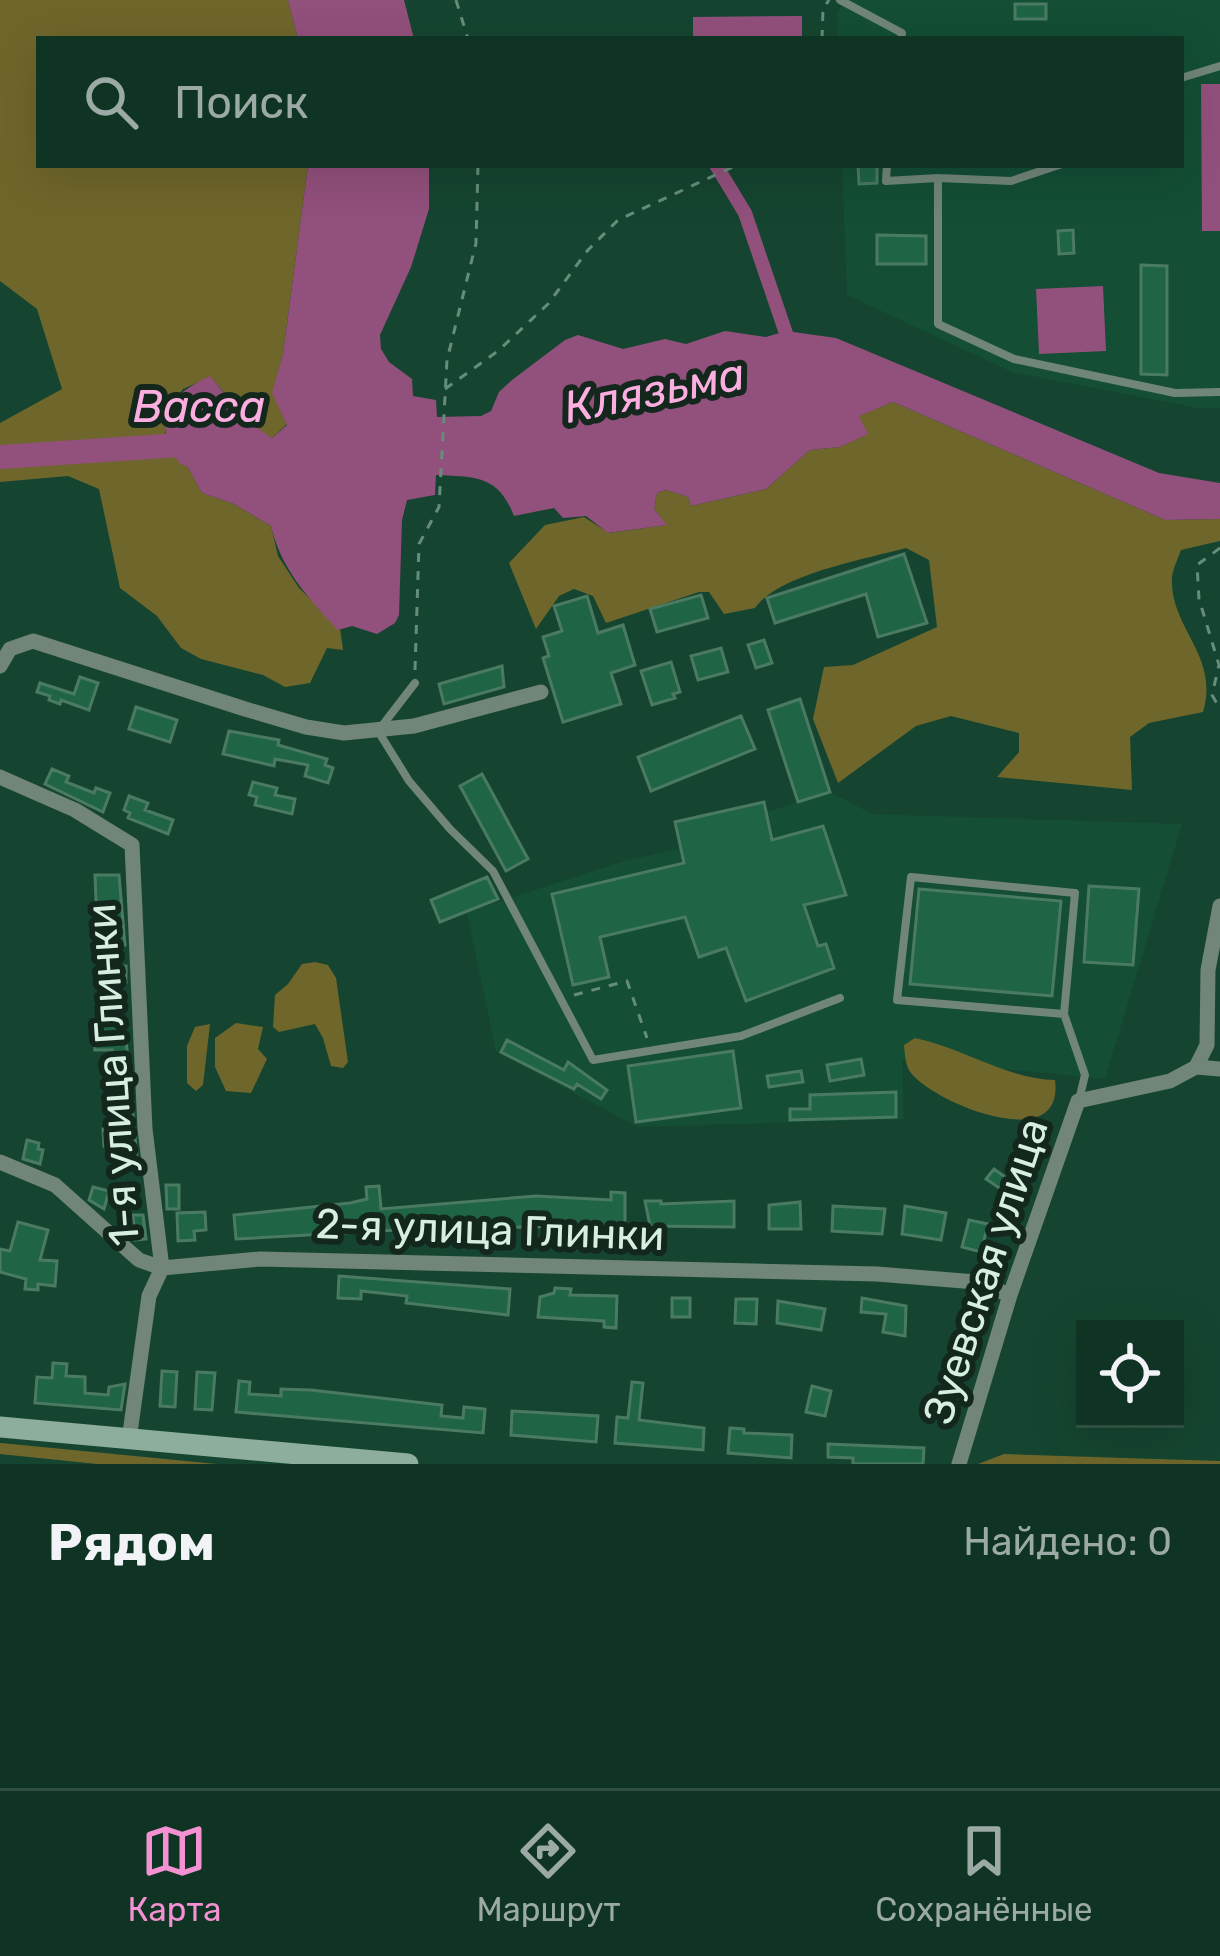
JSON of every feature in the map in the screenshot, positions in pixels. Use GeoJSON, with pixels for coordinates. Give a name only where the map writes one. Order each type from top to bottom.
{"type":"FeatureCollection","features":[{"type":"Feature","properties":{"kind":"main road"},"geometry":{"type":"LineString","coordinates":[[0,1427],[279,1459],[408,1464]]}},
{"type":"Feature","properties":{"kind":"street"},"geometry":{"type":"LineString","coordinates":[[0,666],[10,650],[33,641],[306,727],[344,733],[414,726],[541,692]]}},
{"type":"Feature","properties":{"kind":"street","name":"1-я улица Глинки"},"geometry":{"type":"LineString","coordinates":[[0,777],[76,810],[132,845],[145,1129],[162,1268],[149,1296],[129,1440]]}},
{"type":"Feature","properties":{"kind":"street"},"geometry":{"type":"LineString","coordinates":[[1220,905],[1208,970],[1207,1046],[1196,1067],[1220,1069]]}},
{"type":"Feature","properties":{"kind":"street","name":"Зуевская улица"},"geometry":{"type":"LineString","coordinates":[[959,1464],[1010,1295],[1078,1102],[1170,1081],[1196,1067]]}},
{"type":"Feature","properties":{"kind":"street"},"geometry":{"type":"LineString","coordinates":[[0,1162],[56,1185],[121,1247],[162,1268]]}},
{"type":"Feature","properties":{"kind":"street","name":"2-я улица Глинки"},"geometry":{"type":"LineString","coordinates":[[162,1268],[260,1259],[877,1274],[976,1282],[1010,1295]]}},
{"type":"Feature","properties":{"kind":"lane"},"geometry":{"type":"LineString","coordinates":[[840,0],[902,36]]}},
{"type":"Feature","properties":{"kind":"lane"},"geometry":{"type":"LineString","coordinates":[[1184,77],[1220,66]]}},
{"type":"Feature","properties":{"kind":"lane"},"geometry":{"type":"LineString","coordinates":[[887,168],[886,181],[1011,181],[1050,168]]}},
{"type":"Feature","properties":{"kind":"lane"},"geometry":{"type":"LineString","coordinates":[[938,178],[938,324],[1014,358],[1175,393],[1220,392]]}},
{"type":"Feature","properties":{"kind":"lane"},"geometry":{"type":"LineString","coordinates":[[415,683],[378,731],[409,781],[494,871],[593,1060],[741,1036],[840,998]]}},
{"type":"Feature","properties":{"kind":"lane"},"geometry":{"type":"LineString","coordinates":[[1064,1014],[897,1000],[910,878],[1075,892],[1064,1014],[1084,1075],[1078,1102]]}},
{"type":"Feature","properties":{"kind":"path"},"geometry":{"type":"LineString","coordinates":[[456,0],[467,36]]}},
{"type":"Feature","properties":{"kind":"path"},"geometry":{"type":"LineString","coordinates":[[822,36],[829,0]]}},
{"type":"Feature","properties":{"kind":"path"},"geometry":{"type":"LineString","coordinates":[[415,683],[419,544],[439,507],[443,390],[476,243],[478,168]]}},
{"type":"Feature","properties":{"kind":"path"},"geometry":{"type":"LineString","coordinates":[[443,390],[498,351],[548,304],[588,250],[618,220],[731,168]]}},
{"type":"Feature","properties":{"kind":"path"},"geometry":{"type":"LineString","coordinates":[[1220,548],[1197,565],[1199,599],[1219,664],[1212,695],[1220,710]]}},
{"type":"Feature","properties":{"kind":"path"},"geometry":{"type":"LineString","coordinates":[[560,999],[627,981],[652,1050]]}},
{"type":"Feature","properties":{"kind":"shaded area"},"geometry":{"type":"Polygon","coordinates":[[[0,0],[288,0],[297,36],[36,36],[36,168],[308,168],[283,354],[273,393],[287,424],[272,438],[261,433],[210,377],[183,389],[164,417],[166,443],[187,466],[202,493],[234,504],[271,526],[278,556],[299,588],[340,628],[343,650],[327,648],[310,683],[285,687],[181,648],[157,616],[120,588],[99,489],[68,476],[0,482],[0,423],[62,389],[37,309],[0,281],[0,0]]]}},
{"type":"Feature","properties":{"kind":"shaded area"},"geometry":{"type":"Polygon","coordinates":[[[844,0],[1220,0],[1220,408],[1197,408],[1012,372],[847,295],[842,168],[1184,168],[1184,36],[838,36],[837,13],[844,0]]]}},
{"type":"Feature","properties":{"kind":"shaded area"},"geometry":{"type":"Polygon","coordinates":[[[893,402],[1165,520],[1220,519],[1220,541],[1181,550],[1172,577],[1178,612],[1205,674],[1203,712],[1149,723],[1130,737],[1132,790],[997,777],[1019,752],[1019,733],[951,716],[916,726],[838,783],[813,719],[824,667],[853,665],[937,627],[929,560],[906,548],[803,577],[755,608],[724,614],[709,592],[699,592],[606,623],[593,596],[574,589],[559,596],[536,629],[509,563],[545,525],[584,517],[609,533],[666,525],[654,509],[657,493],[666,490],[688,497],[691,506],[766,489],[810,450],[840,447],[867,434],[858,416],[893,402]]]}},
{"type":"Feature","properties":{"kind":"shaded area"},"geometry":{"type":"Polygon","coordinates":[[[830,792],[872,814],[1182,824],[1105,1079],[902,1059],[904,1119],[638,1127],[496,1052],[467,912],[621,862],[769,827],[766,812],[830,792]]]}},
{"type":"Feature","properties":{"kind":"shaded area"},"geometry":{"type":"Polygon","coordinates":[[[302,964],[328,965],[336,978],[348,1062],[343,1068],[331,1066],[315,1024],[279,1032],[273,1027],[275,995],[302,964]]]}},
{"type":"Feature","properties":{"kind":"shaded area"},"geometry":{"type":"Polygon","coordinates":[[[236,1023],[263,1027],[258,1049],[267,1059],[251,1093],[226,1091],[215,1067],[215,1038],[236,1023]]]}},
{"type":"Feature","properties":{"kind":"shaded area"},"geometry":{"type":"Polygon","coordinates":[[[210,1024],[203,1085],[196,1091],[187,1083],[187,1046],[195,1027],[210,1024]]]}},
{"type":"Feature","properties":{"kind":"shaded area"},"geometry":{"type":"Polygon","coordinates":[[[915,1038],[1002,1069],[1055,1080],[1053,1103],[1040,1116],[1020,1120],[995,1117],[945,1098],[909,1070],[904,1045],[915,1038]]]}},
{"type":"Feature","properties":{"kind":"shaded area"},"geometry":{"type":"Polygon","coordinates":[[[0,1443],[217,1464],[97,1464],[0,1454],[0,1443]]]}},
{"type":"Feature","properties":{"kind":"shaded area"},"geometry":{"type":"Polygon","coordinates":[[[1004,1454],[1220,1461],[1220,1464],[978,1464],[1004,1454]]]}},
{"type":"Feature","properties":{"kind":"water"},"geometry":{"type":"Polygon","coordinates":[[[288,0],[404,0],[413,36],[297,36],[288,0]]]}},
{"type":"Feature","properties":{"kind":"water"},"geometry":{"type":"Polygon","coordinates":[[[802,16],[802,36],[693,36],[693,17],[802,16]]]}},
{"type":"Feature","properties":{"kind":"water"},"geometry":{"type":"Polygon","coordinates":[[[1201,84],[1220,84],[1220,231],[1202,231],[1201,84]]]}},
{"type":"Feature","properties":{"kind":"water","name":"Клязьма"},"geometry":{"type":"Polygon","coordinates":[[[308,168],[429,168],[429,209],[411,267],[380,335],[389,362],[412,379],[413,396],[436,400],[437,417],[481,416],[491,411],[499,392],[512,380],[578,335],[623,349],[665,339],[686,344],[725,331],[766,337],[786,331],[836,338],[1159,473],[1220,483],[1220,519],[1165,520],[893,402],[859,416],[868,434],[840,447],[810,450],[766,489],[691,506],[688,497],[666,490],[657,493],[654,509],[667,525],[608,533],[586,516],[563,518],[554,508],[514,516],[501,493],[484,481],[436,475],[435,495],[407,500],[395,623],[377,634],[352,626],[338,630],[289,569],[271,526],[234,504],[202,493],[166,435],[167,412],[173,402],[210,376],[247,421],[272,438],[287,425],[272,393],[283,354],[308,168]]]}},
{"type":"Feature","properties":{"kind":"water"},"geometry":{"type":"Polygon","coordinates":[[[1103,286],[1106,351],[1039,354],[1036,289],[1103,286]]]}},
{"type":"Feature","properties":{"kind":"building"},"geometry":{"type":"Polygon","coordinates":[[[1015,4],[1046,4],[1046,19],[1015,19],[1015,4]]]}},
{"type":"Feature","properties":{"kind":"building"},"geometry":{"type":"Polygon","coordinates":[[[858,168],[877,168],[877,183],[859,184],[858,168]]]}},
{"type":"Feature","properties":{"kind":"building"},"geometry":{"type":"Polygon","coordinates":[[[1073,230],[1074,253],[1059,254],[1058,231],[1073,230]]]}},
{"type":"Feature","properties":{"kind":"building"},"geometry":{"type":"Polygon","coordinates":[[[877,235],[926,236],[926,264],[877,264],[877,235]]]}},
{"type":"Feature","properties":{"kind":"building"},"geometry":{"type":"Polygon","coordinates":[[[1141,265],[1167,266],[1167,375],[1141,374],[1141,265]]]}},
{"type":"Feature","properties":{"kind":"building"},"geometry":{"type":"Polygon","coordinates":[[[904,554],[927,623],[878,637],[866,594],[775,623],[767,598],[904,554]]]}},
{"type":"Feature","properties":{"kind":"building"},"geometry":{"type":"Polygon","coordinates":[[[701,595],[708,618],[657,632],[650,609],[701,595]]]}},
{"type":"Feature","properties":{"kind":"building"},"geometry":{"type":"Polygon","coordinates":[[[587,596],[598,633],[623,625],[635,665],[611,673],[621,704],[563,722],[543,658],[549,656],[543,637],[562,631],[554,606],[587,596]]]}},
{"type":"Feature","properties":{"kind":"building"},"geometry":{"type":"Polygon","coordinates":[[[764,640],[772,663],[756,668],[748,645],[764,640]]]}},
{"type":"Feature","properties":{"kind":"building"},"geometry":{"type":"Polygon","coordinates":[[[721,648],[728,672],[698,680],[691,656],[721,648]]]}},
{"type":"Feature","properties":{"kind":"building"},"geometry":{"type":"Polygon","coordinates":[[[671,662],[680,692],[652,705],[641,671],[671,662]]]}},
{"type":"Feature","properties":{"kind":"building"},"geometry":{"type":"Polygon","coordinates":[[[502,666],[504,687],[444,704],[439,684],[502,666]]]}},
{"type":"Feature","properties":{"kind":"building"},"geometry":{"type":"Polygon","coordinates":[[[80,677],[98,683],[89,710],[61,700],[60,704],[37,692],[40,683],[74,694],[80,677]]]}},
{"type":"Feature","properties":{"kind":"building"},"geometry":{"type":"Polygon","coordinates":[[[800,699],[830,792],[798,802],[768,710],[800,699]]]}},
{"type":"Feature","properties":{"kind":"building"},"geometry":{"type":"Polygon","coordinates":[[[136,707],[177,720],[170,742],[129,729],[136,707]]]}},
{"type":"Feature","properties":{"kind":"building"},"geometry":{"type":"Polygon","coordinates":[[[741,716],[755,749],[651,791],[638,757],[741,716]]]}},
{"type":"Feature","properties":{"kind":"building"},"geometry":{"type":"Polygon","coordinates":[[[229,731],[279,740],[278,745],[327,759],[325,765],[333,768],[328,783],[305,776],[308,765],[275,759],[274,766],[223,754],[229,731]]]}},
{"type":"Feature","properties":{"kind":"building"},"geometry":{"type":"Polygon","coordinates":[[[52,769],[69,776],[66,782],[94,793],[96,788],[110,793],[103,812],[45,784],[52,769]]]}},
{"type":"Feature","properties":{"kind":"building"},"geometry":{"type":"Polygon","coordinates":[[[482,774],[528,859],[506,871],[460,786],[482,774]]]}},
{"type":"Feature","properties":{"kind":"building"},"geometry":{"type":"Polygon","coordinates":[[[253,782],[277,788],[275,795],[295,799],[292,814],[255,805],[257,797],[249,795],[253,782]]]}},
{"type":"Feature","properties":{"kind":"building"},"geometry":{"type":"Polygon","coordinates":[[[129,796],[148,803],[145,810],[173,820],[168,834],[128,818],[130,813],[124,810],[129,796]]]}},
{"type":"Feature","properties":{"kind":"building"},"geometry":{"type":"Polygon","coordinates":[[[764,802],[772,840],[823,826],[846,895],[804,905],[818,946],[826,944],[834,968],[746,1001],[726,948],[699,957],[685,917],[600,937],[609,977],[573,985],[552,894],[684,863],[675,822],[764,802]]]}},
{"type":"Feature","properties":{"kind":"building"},"geometry":{"type":"Polygon","coordinates":[[[95,875],[119,875],[125,945],[110,946],[108,926],[97,926],[95,875]]]}},
{"type":"Feature","properties":{"kind":"building"},"geometry":{"type":"Polygon","coordinates":[[[487,877],[498,899],[440,922],[431,900],[487,877]]]}},
{"type":"Feature","properties":{"kind":"building"},"geometry":{"type":"Polygon","coordinates":[[[1089,886],[1139,889],[1133,965],[1084,962],[1089,886]]]}},
{"type":"Feature","properties":{"kind":"building"},"geometry":{"type":"Polygon","coordinates":[[[919,889],[1061,901],[1052,996],[910,984],[919,889]]]}},
{"type":"Feature","properties":{"kind":"building"},"geometry":{"type":"Polygon","coordinates":[[[126,966],[126,982],[99,978],[99,967],[126,966]]]}},
{"type":"Feature","properties":{"kind":"building"},"geometry":{"type":"Polygon","coordinates":[[[124,1018],[138,1168],[115,1168],[115,1145],[104,1146],[103,1129],[118,1128],[118,1082],[113,1082],[112,1050],[95,1050],[94,1019],[124,1018]]]}},
{"type":"Feature","properties":{"kind":"building"},"geometry":{"type":"Polygon","coordinates":[[[507,1040],[564,1070],[568,1062],[607,1090],[601,1099],[577,1084],[574,1089],[501,1052],[507,1040]]]}},
{"type":"Feature","properties":{"kind":"building"},"geometry":{"type":"Polygon","coordinates":[[[733,1051],[741,1108],[636,1122],[628,1066],[733,1051]]]}},
{"type":"Feature","properties":{"kind":"building"},"geometry":{"type":"Polygon","coordinates":[[[861,1059],[864,1075],[830,1081],[827,1065],[861,1059]]]}},
{"type":"Feature","properties":{"kind":"building"},"geometry":{"type":"Polygon","coordinates":[[[801,1071],[803,1082],[769,1087],[767,1076],[801,1071]]]}},
{"type":"Feature","properties":{"kind":"building"},"geometry":{"type":"Polygon","coordinates":[[[896,1092],[896,1117],[790,1120],[790,1109],[810,1109],[810,1095],[896,1092]]]}},
{"type":"Feature","properties":{"kind":"building"},"geometry":{"type":"Polygon","coordinates":[[[27,1140],[39,1143],[38,1149],[43,1150],[40,1164],[23,1159],[27,1140]]]}},
{"type":"Feature","properties":{"kind":"building"},"geometry":{"type":"Polygon","coordinates":[[[994,1169],[1012,1182],[1005,1192],[986,1179],[994,1169]]]}},
{"type":"Feature","properties":{"kind":"building"},"geometry":{"type":"Polygon","coordinates":[[[166,1185],[179,1185],[179,1209],[167,1209],[166,1185]]]}},
{"type":"Feature","properties":{"kind":"building"},"geometry":{"type":"Polygon","coordinates":[[[379,1186],[381,1209],[536,1196],[611,1200],[611,1192],[625,1193],[625,1226],[433,1228],[236,1239],[234,1215],[350,1203],[367,1199],[366,1187],[379,1186]]]}},
{"type":"Feature","properties":{"kind":"building"},"geometry":{"type":"Polygon","coordinates":[[[93,1187],[109,1191],[104,1209],[89,1200],[93,1187]]]}},
{"type":"Feature","properties":{"kind":"building"},"geometry":{"type":"Polygon","coordinates":[[[645,1201],[734,1201],[734,1227],[650,1226],[645,1201]]]}},
{"type":"Feature","properties":{"kind":"building"},"geometry":{"type":"Polygon","coordinates":[[[800,1202],[801,1229],[769,1229],[769,1205],[800,1202]]]}},
{"type":"Feature","properties":{"kind":"building"},"geometry":{"type":"Polygon","coordinates":[[[833,1206],[885,1209],[882,1234],[832,1231],[833,1206]]]}},
{"type":"Feature","properties":{"kind":"building"},"geometry":{"type":"Polygon","coordinates":[[[905,1206],[946,1213],[941,1240],[902,1234],[905,1206]]]}},
{"type":"Feature","properties":{"kind":"building"},"geometry":{"type":"Polygon","coordinates":[[[205,1212],[206,1230],[194,1231],[195,1240],[178,1241],[177,1213],[205,1212]]]}},
{"type":"Feature","properties":{"kind":"building"},"geometry":{"type":"Polygon","coordinates":[[[133,1215],[143,1215],[146,1239],[135,1240],[133,1215]]]}},
{"type":"Feature","properties":{"kind":"building"},"geometry":{"type":"Polygon","coordinates":[[[969,1220],[988,1224],[981,1252],[962,1247],[969,1220]]]}},
{"type":"Feature","properties":{"kind":"building"},"geometry":{"type":"Polygon","coordinates":[[[18,1222],[48,1230],[40,1260],[57,1261],[55,1286],[38,1284],[38,1290],[25,1289],[26,1279],[0,1272],[0,1249],[10,1251],[18,1222]]]}},
{"type":"Feature","properties":{"kind":"building"},"geometry":{"type":"Polygon","coordinates":[[[339,1276],[510,1289],[508,1315],[406,1303],[407,1296],[361,1291],[361,1299],[338,1298],[339,1276]]]}},
{"type":"Feature","properties":{"kind":"building"},"geometry":{"type":"Polygon","coordinates":[[[555,1288],[571,1289],[570,1295],[617,1296],[616,1328],[604,1327],[604,1321],[538,1317],[540,1297],[554,1293],[555,1288]]]}},
{"type":"Feature","properties":{"kind":"building"},"geometry":{"type":"Polygon","coordinates":[[[672,1298],[690,1298],[690,1317],[672,1317],[672,1298]]]}},
{"type":"Feature","properties":{"kind":"building"},"geometry":{"type":"Polygon","coordinates":[[[862,1298],[906,1306],[905,1336],[883,1332],[886,1314],[861,1312],[862,1298]]]}},
{"type":"Feature","properties":{"kind":"building"},"geometry":{"type":"Polygon","coordinates":[[[736,1299],[757,1299],[756,1324],[735,1323],[736,1299]]]}},
{"type":"Feature","properties":{"kind":"building"},"geometry":{"type":"Polygon","coordinates":[[[778,1301],[825,1309],[821,1330],[777,1323],[778,1301]]]}},
{"type":"Feature","properties":{"kind":"building"},"geometry":{"type":"Polygon","coordinates":[[[53,1363],[67,1364],[66,1376],[85,1377],[85,1393],[108,1395],[109,1387],[125,1384],[121,1410],[35,1403],[37,1377],[52,1378],[53,1363]]]}},
{"type":"Feature","properties":{"kind":"building"},"geometry":{"type":"Polygon","coordinates":[[[162,1371],[177,1372],[175,1407],[160,1406],[162,1371]]]}},
{"type":"Feature","properties":{"kind":"building"},"geometry":{"type":"Polygon","coordinates":[[[197,1372],[215,1373],[212,1410],[195,1409],[197,1372]]]}},
{"type":"Feature","properties":{"kind":"building"},"geometry":{"type":"Polygon","coordinates":[[[239,1381],[250,1382],[249,1394],[281,1396],[281,1389],[311,1390],[442,1405],[441,1416],[463,1418],[464,1407],[485,1409],[483,1433],[236,1412],[239,1381]]]}},
{"type":"Feature","properties":{"kind":"building"},"geometry":{"type":"Polygon","coordinates":[[[632,1382],[643,1383],[639,1420],[704,1428],[703,1450],[615,1443],[617,1417],[628,1418],[632,1382]]]}},
{"type":"Feature","properties":{"kind":"building"},"geometry":{"type":"Polygon","coordinates":[[[812,1386],[831,1391],[825,1416],[806,1412],[812,1386]]]}},
{"type":"Feature","properties":{"kind":"building"},"geometry":{"type":"Polygon","coordinates":[[[512,1411],[598,1416],[596,1442],[511,1435],[512,1411]]]}},
{"type":"Feature","properties":{"kind":"building"},"geometry":{"type":"Polygon","coordinates":[[[730,1428],[792,1435],[791,1458],[728,1453],[730,1428]]]}},
{"type":"Feature","properties":{"kind":"building"},"geometry":{"type":"Polygon","coordinates":[[[828,1444],[924,1448],[923,1464],[853,1464],[853,1458],[828,1457],[828,1444]]]}},
{"type":"Feature","properties":{"kind":"waterway"},"geometry":{"type":"LineString","coordinates":[[718,168],[745,213],[791,348]]}},
{"type":"Feature","properties":{"kind":"waterway","name":"Васса"},"geometry":{"type":"LineString","coordinates":[[0,457],[195,444]]}}]}
